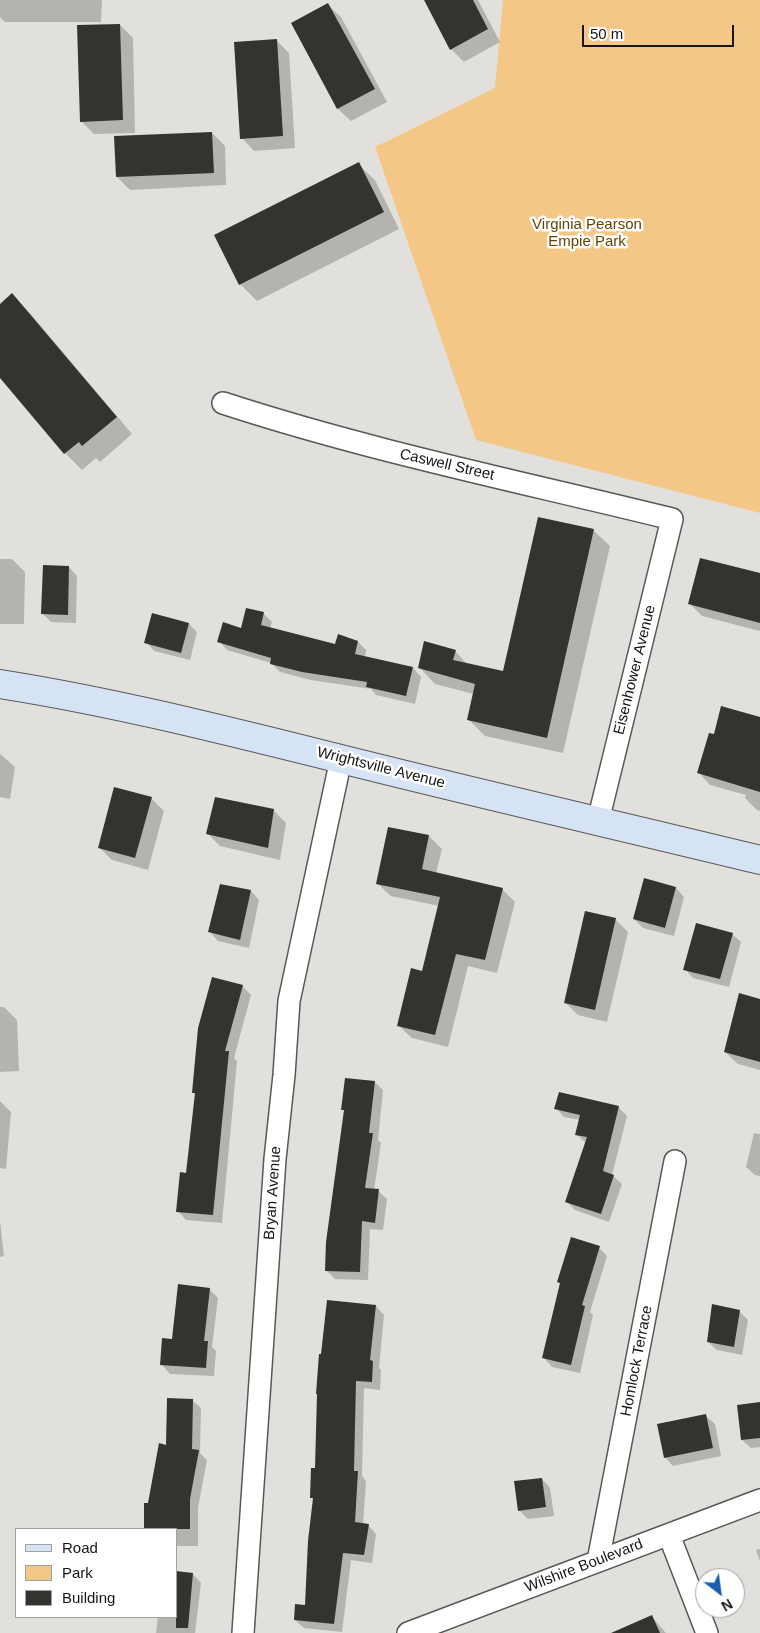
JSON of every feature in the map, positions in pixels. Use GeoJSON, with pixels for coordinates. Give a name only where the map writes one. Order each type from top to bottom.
{"type":"FeatureCollection","features":[{"type":"Feature","properties":{"kind":"street","name":"Caswell Street"},"geometry":{"type":"LineString","coordinates":[[223,404],[396,454],[540,486],[672,519]]}},
{"type":"Feature","properties":{"kind":"street","name":"Eisenhower Avenue"},"geometry":{"type":"LineString","coordinates":[[598,821],[672,519]]}},
{"type":"Feature","properties":{"kind":"street","name":"Wrightsville Avenue"},"geometry":{"type":"LineString","coordinates":[[0,684],[88,700],[219,728],[760,860]]}},
{"type":"Feature","properties":{"kind":"street","name":"Bryan Avenue"},"geometry":{"type":"LineString","coordinates":[[243,1633],[274,1169],[284,1075],[289,1001],[341,759]]}},
{"type":"Feature","properties":{"kind":"street","name":"Homlock Terrace"},"geometry":{"type":"LineString","coordinates":[[598,1561],[675,1161]]}},
{"type":"Feature","properties":{"kind":"street","name":"Wilshire Boulevard"},"geometry":{"type":"LineString","coordinates":[[408,1633],[760,1500]]}},
{"type":"Feature","properties":{"kind":"street"},"geometry":{"type":"LineString","coordinates":[[669,1535],[707,1633]]}},
{"type":"Feature","properties":{"kind":"green space","name":"Virginia Pearson Empie Park"},"geometry":{"type":"Polygon","coordinates":[[[503,0],[760,0],[760,513],[476,440],[375,147],[495,88],[503,0]]]}},
{"type":"Feature","properties":{"kind":"building"},"geometry":{"type":"Polygon","coordinates":[[[424,0],[473,0],[488,29],[450,50],[424,0]]]}},
{"type":"Feature","properties":{"kind":"building"},"geometry":{"type":"Polygon","coordinates":[[[328,3],[375,89],[337,109],[291,23],[328,3]]]}},
{"type":"Feature","properties":{"kind":"building"},"geometry":{"type":"Polygon","coordinates":[[[120,24],[123,120],[80,122],[77,25],[120,24]]]}},
{"type":"Feature","properties":{"kind":"building"},"geometry":{"type":"Polygon","coordinates":[[[277,39],[283,136],[240,139],[234,42],[277,39]]]}},
{"type":"Feature","properties":{"kind":"building"},"geometry":{"type":"Polygon","coordinates":[[[212,132],[214,173],[116,177],[114,136],[212,132]]]}},
{"type":"Feature","properties":{"kind":"building"},"geometry":{"type":"Polygon","coordinates":[[[359,162],[384,212],[239,285],[214,235],[359,162]]]}},
{"type":"Feature","properties":{"kind":"building"},"geometry":{"type":"Polygon","coordinates":[[[12,293],[117,417],[82,446],[79,442],[64,454],[0,378],[0,304],[12,293]]]}},
{"type":"Feature","properties":{"kind":"building"},"geometry":{"type":"Polygon","coordinates":[[[538,517],[594,529],[547,738],[467,720],[475,684],[418,668],[424,641],[456,650],[453,660],[503,671],[538,517]]]}},
{"type":"Feature","properties":{"kind":"building"},"geometry":{"type":"Polygon","coordinates":[[[700,558],[760,573],[760,623],[688,604],[700,558]]]}},
{"type":"Feature","properties":{"kind":"building"},"geometry":{"type":"Polygon","coordinates":[[[43,565],[69,566],[68,615],[41,614],[43,565]]]}},
{"type":"Feature","properties":{"kind":"building"},"geometry":{"type":"Polygon","coordinates":[[[246,608],[264,612],[261,625],[335,644],[338,634],[358,641],[355,654],[413,667],[406,696],[366,687],[367,682],[302,672],[270,664],[271,658],[217,642],[223,622],[241,628],[246,608]]]}},
{"type":"Feature","properties":{"kind":"building"},"geometry":{"type":"Polygon","coordinates":[[[152,613],[189,623],[181,653],[144,643],[152,613]]]}},
{"type":"Feature","properties":{"kind":"building"},"geometry":{"type":"Polygon","coordinates":[[[721,706],[760,717],[760,792],[697,773],[709,733],[714,734],[721,706]]]}},
{"type":"Feature","properties":{"kind":"building"},"geometry":{"type":"Polygon","coordinates":[[[114,787],[152,797],[135,858],[98,848],[114,787]]]}},
{"type":"Feature","properties":{"kind":"building"},"geometry":{"type":"Polygon","coordinates":[[[215,797],[274,809],[268,848],[206,834],[215,797]]]}},
{"type":"Feature","properties":{"kind":"building"},"geometry":{"type":"Polygon","coordinates":[[[388,827],[429,835],[422,869],[503,888],[485,960],[456,954],[435,1035],[397,1026],[411,968],[422,971],[440,897],[376,884],[388,827]]]}},
{"type":"Feature","properties":{"kind":"building"},"geometry":{"type":"Polygon","coordinates":[[[644,878],[676,887],[665,928],[633,919],[644,878]]]}},
{"type":"Feature","properties":{"kind":"building"},"geometry":{"type":"Polygon","coordinates":[[[220,884],[251,890],[240,940],[208,932],[220,884]]]}},
{"type":"Feature","properties":{"kind":"building"},"geometry":{"type":"Polygon","coordinates":[[[585,911],[616,918],[595,1010],[564,1003],[585,911]]]}},
{"type":"Feature","properties":{"kind":"building"},"geometry":{"type":"Polygon","coordinates":[[[696,923],[733,933],[720,979],[683,970],[696,923]]]}},
{"type":"Feature","properties":{"kind":"building"},"geometry":{"type":"Polygon","coordinates":[[[212,977],[243,985],[225,1051],[229,1051],[213,1215],[176,1212],[180,1172],[186,1173],[195,1093],[192,1093],[198,1028],[212,977]]]}},
{"type":"Feature","properties":{"kind":"building"},"geometry":{"type":"Polygon","coordinates":[[[739,993],[760,999],[760,1062],[724,1052],[739,993]]]}},
{"type":"Feature","properties":{"kind":"building"},"geometry":{"type":"Polygon","coordinates":[[[345,1078],[375,1081],[369,1133],[373,1133],[365,1188],[379,1189],[375,1223],[362,1221],[360,1272],[325,1271],[326,1242],[344,1110],[341,1110],[345,1078]]]}},
{"type":"Feature","properties":{"kind":"building"},"geometry":{"type":"Polygon","coordinates":[[[559,1092],[619,1106],[603,1171],[614,1175],[601,1214],[565,1202],[587,1137],[575,1135],[580,1115],[554,1109],[559,1092]]]}},
{"type":"Feature","properties":{"kind":"building"},"geometry":{"type":"Polygon","coordinates":[[[571,1237],[600,1246],[582,1305],[585,1306],[571,1365],[542,1358],[560,1283],[557,1282],[571,1237]]]}},
{"type":"Feature","properties":{"kind":"building"},"geometry":{"type":"Polygon","coordinates":[[[178,1284],[210,1288],[204,1341],[208,1341],[206,1368],[160,1365],[162,1338],[172,1339],[178,1284]]]}},
{"type":"Feature","properties":{"kind":"building"},"geometry":{"type":"Polygon","coordinates":[[[327,1300],[376,1305],[370,1360],[373,1361],[372,1382],[356,1381],[354,1471],[358,1471],[355,1522],[369,1524],[364,1555],[343,1553],[334,1624],[294,1620],[295,1604],[305,1605],[308,1541],[313,1498],[310,1498],[311,1468],[315,1468],[316,1394],[319,1354],[321,1354],[327,1300]]]}},
{"type":"Feature","properties":{"kind":"building"},"geometry":{"type":"Polygon","coordinates":[[[712,1304],[740,1310],[734,1347],[707,1342],[712,1304]]]}},
{"type":"Feature","properties":{"kind":"building"},"geometry":{"type":"Polygon","coordinates":[[[167,1398],[193,1399],[192,1449],[199,1450],[190,1499],[190,1529],[144,1528],[144,1503],[148,1503],[159,1443],[166,1445],[167,1398]]]}},
{"type":"Feature","properties":{"kind":"building"},"geometry":{"type":"Polygon","coordinates":[[[760,1402],[760,1438],[741,1440],[737,1405],[760,1402]]]}},
{"type":"Feature","properties":{"kind":"building"},"geometry":{"type":"Polygon","coordinates":[[[706,1414],[713,1448],[664,1458],[657,1424],[706,1414]]]}},
{"type":"Feature","properties":{"kind":"building"},"geometry":{"type":"Polygon","coordinates":[[[542,1478],[546,1507],[518,1511],[514,1481],[542,1478]]]}},
{"type":"Feature","properties":{"kind":"building"},"geometry":{"type":"Polygon","coordinates":[[[178,1571],[193,1573],[188,1628],[176,1628],[176,1618],[178,1618],[178,1571]]]}},
{"type":"Feature","properties":{"kind":"building"},"geometry":{"type":"Polygon","coordinates":[[[652,1615],[660,1633],[611,1633],[652,1615]]]}}]}
